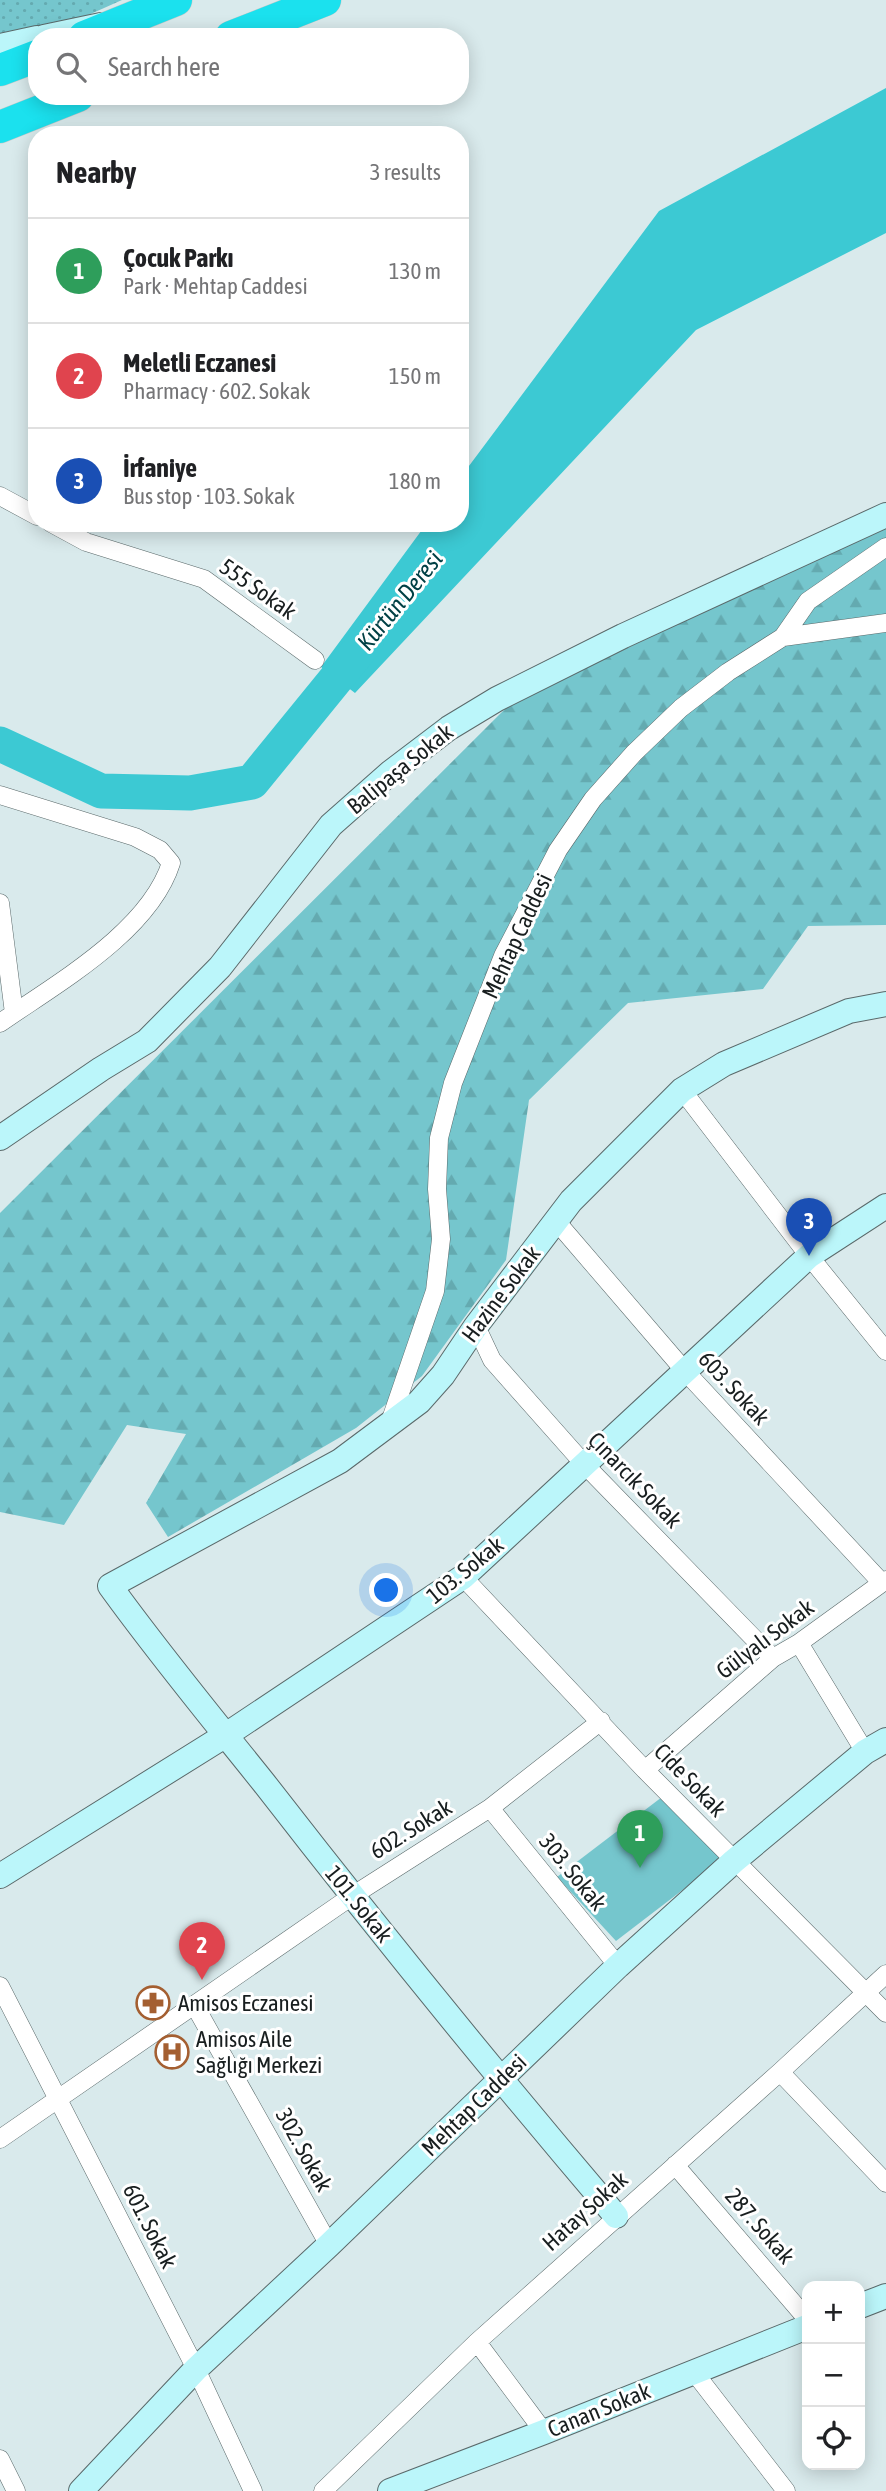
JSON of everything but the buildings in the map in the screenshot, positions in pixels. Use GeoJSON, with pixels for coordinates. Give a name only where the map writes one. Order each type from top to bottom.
{"type":"FeatureCollection","features":[{"type":"Feature","properties":{"kind":"highway"},"geometry":{"type":"LineString","coordinates":[[106,28],[176,0]]}},
{"type":"Feature","properties":{"kind":"highway"},"geometry":{"type":"LineString","coordinates":[[253,28],[325,0]]}},
{"type":"Feature","properties":{"kind":"highway"},"geometry":{"type":"LineString","coordinates":[[0,70],[28,59]]}},
{"type":"Feature","properties":{"kind":"highway"},"geometry":{"type":"LineString","coordinates":[[0,127],[55,105]]}},
{"type":"Feature","properties":{"kind":"street"},"geometry":{"type":"LineString","coordinates":[[87,28],[125,20]]}},
{"type":"Feature","properties":{"kind":"street"},"geometry":{"type":"LineString","coordinates":[[0,46],[28,40]]}},
{"type":"Feature","properties":{"kind":"street"},"geometry":{"type":"LineString","coordinates":[[0,496],[28,511]]}},
{"type":"Feature","properties":{"kind":"street","name":"Balipaşa Sokak"},"geometry":{"type":"LineString","coordinates":[[0,1138],[147,1041],[219,967],[331,825],[391,772],[449,728],[497,699],[624,636],[886,515]]}},
{"type":"Feature","properties":{"kind":"street","name":"555 Sokak"},"geometry":{"type":"LineString","coordinates":[[68,532],[86,542],[204,579],[315,660]]}},
{"type":"Feature","properties":{"kind":"street"},"geometry":{"type":"LineString","coordinates":[[783,637],[808,601],[886,547]]}},
{"type":"Feature","properties":{"kind":"street","name":"Mehtap Caddesi"},"geometry":{"type":"LineString","coordinates":[[388,1425],[435,1291],[441,1239],[437,1189],[439,1138],[453,1083],[503,956],[558,850],[593,799],[634,753],[681,708],[728,672],[783,637],[886,623]]}},
{"type":"Feature","properties":{"kind":"street"},"geometry":{"type":"LineString","coordinates":[[0,795],[135,837],[160,850],[171,863],[166,878],[140,915],[94,958],[7,1018]]}},
{"type":"Feature","properties":{"kind":"street"},"geometry":{"type":"LineString","coordinates":[[0,903],[7,1018]]}},
{"type":"Feature","properties":{"kind":"street","name":"Hazine Sokak"},"geometry":{"type":"LineString","coordinates":[[110,1586],[340,1461],[419,1402],[443,1375],[476,1326],[571,1202],[682,1090],[724,1064],[849,1011],[886,1004]]}},
{"type":"Feature","properties":{"kind":"street"},"geometry":{"type":"LineString","coordinates":[[682,1090],[886,1352]]}},
{"type":"Feature","properties":{"kind":"street","name":"103. Sokak"},"geometry":{"type":"LineString","coordinates":[[0,1876],[226,1735],[463,1577],[809,1256],[886,1206]]}},
{"type":"Feature","properties":{"kind":"street","name":"603. Sokak"},"geometry":{"type":"LineString","coordinates":[[556,1221],[684,1370],[884,1582]]}},
{"type":"Feature","properties":{"kind":"street","name":"Çınarcık Sokak"},"geometry":{"type":"LineString","coordinates":[[476,1326],[492,1360],[585,1465],[773,1658]]}},
{"type":"Feature","properties":{"kind":"street","name":"Cide Sokak"},"geometry":{"type":"LineString","coordinates":[[463,1577],[645,1770],[886,2013]]}},
{"type":"Feature","properties":{"kind":"street","name":"Gülyalı Sokak"},"geometry":{"type":"LineString","coordinates":[[645,1770],[773,1658],[799,1643],[884,1582]]}},
{"type":"Feature","properties":{"kind":"street","name":"101. Sokak"},"geometry":{"type":"LineString","coordinates":[[110,1586],[148,1639],[352,1896],[499,2079],[616,2216]]}},
{"type":"Feature","properties":{"kind":"street"},"geometry":{"type":"LineString","coordinates":[[799,1643],[876,1746]]}},
{"type":"Feature","properties":{"kind":"street","name":"602. Sokak"},"geometry":{"type":"LineString","coordinates":[[0,2139],[352,1896],[490,1808],[601,1721]]}},
{"type":"Feature","properties":{"kind":"street","name":"Mehtap Caddesi"},"geometry":{"type":"LineString","coordinates":[[81,2491],[196,2369],[329,2245],[618,1966],[734,1861],[876,1746]]}},
{"type":"Feature","properties":{"kind":"street","name":"303. Sokak"},"geometry":{"type":"LineString","coordinates":[[490,1808],[618,1966]]}},
{"type":"Feature","properties":{"kind":"street","name":"Hatay Sokak"},"geometry":{"type":"LineString","coordinates":[[323,2491],[477,2342],[886,1974]]}},
{"type":"Feature","properties":{"kind":"street","name":"601. Sokak"},"geometry":{"type":"LineString","coordinates":[[0,1986],[196,2369],[253,2491]]}},
{"type":"Feature","properties":{"kind":"street","name":"302. Sokak"},"geometry":{"type":"LineString","coordinates":[[195,2006],[329,2245]]}},
{"type":"Feature","properties":{"kind":"street"},"geometry":{"type":"LineString","coordinates":[[780,2072],[886,2183]]}},
{"type":"Feature","properties":{"kind":"street","name":"287. Sokak"},"geometry":{"type":"LineString","coordinates":[[675,2165],[802,2313]]}},
{"type":"Feature","properties":{"kind":"street"},"geometry":{"type":"LineString","coordinates":[[865,2304],[886,2296]]}},
{"type":"Feature","properties":{"kind":"street","name":"Canan Sokak"},"geometry":{"type":"LineString","coordinates":[[390,2491],[802,2329]]}},
{"type":"Feature","properties":{"kind":"street"},"geometry":{"type":"LineString","coordinates":[[477,2342],[544,2432]]}},
{"type":"Feature","properties":{"kind":"street"},"geometry":{"type":"LineString","coordinates":[[694,2372],[786,2491]]}},
{"type":"Feature","properties":{"kind":"street"},"geometry":{"type":"LineString","coordinates":[[0,2459],[16,2491]]}},
{"type":"Feature","properties":{"kind":"green space"},"geometry":{"type":"Polygon","coordinates":[[[0,0],[122,0],[59,28],[28,28],[28,38],[0,39],[0,0]]]}},
{"type":"Feature","properties":{"kind":"green space"},"geometry":{"type":"Polygon","coordinates":[[[886,524],[886,925],[808,926],[763,989],[628,1003],[529,1100],[506,1260],[422,1376],[356,1428],[168,1537],[146,1503],[186,1434],[127,1425],[64,1525],[0,1512],[0,1213],[510,704],[886,524]]]}},
{"type":"Feature","properties":{"kind":"green space"},"geometry":{"type":"Polygon","coordinates":[[[662,1797],[723,1859],[616,1941],[557,1877],[662,1797]]]}},
{"type":"Feature","properties":{"kind":"water"},"geometry":{"type":"Polygon","coordinates":[[[886,88],[886,233],[696,330],[355,693],[321,667],[420,532],[469,532],[469,466],[659,211],[886,88]]]}},
{"type":"Feature","properties":{"kind":"waterway","name":"Kürtün Deresi"},"geometry":{"type":"LineString","coordinates":[[0,744],[101,791],[190,793],[252,782],[366,642]]}},
{"type":"Feature","properties":{"kind":"place","name":"İrfaniye"},"geometry":{"type":"Point","coordinates":[809,1256]}},
{"type":"Feature","properties":{"kind":"place","name":"Çocuk Parkı"},"geometry":{"type":"Point","coordinates":[640,1868]}},
{"type":"Feature","properties":{"kind":"place","name":"Meletli Eczanesi"},"geometry":{"type":"Point","coordinates":[202,1980]}},
{"type":"Feature","properties":{"kind":"place","name":"Amisos Eczanesi"},"geometry":{"type":"Point","coordinates":[153,2003]}},
{"type":"Feature","properties":{"kind":"place","name":"Amisos Aile Sağlığı Merkezi"},"geometry":{"type":"Point","coordinates":[172,2052]}}]}
